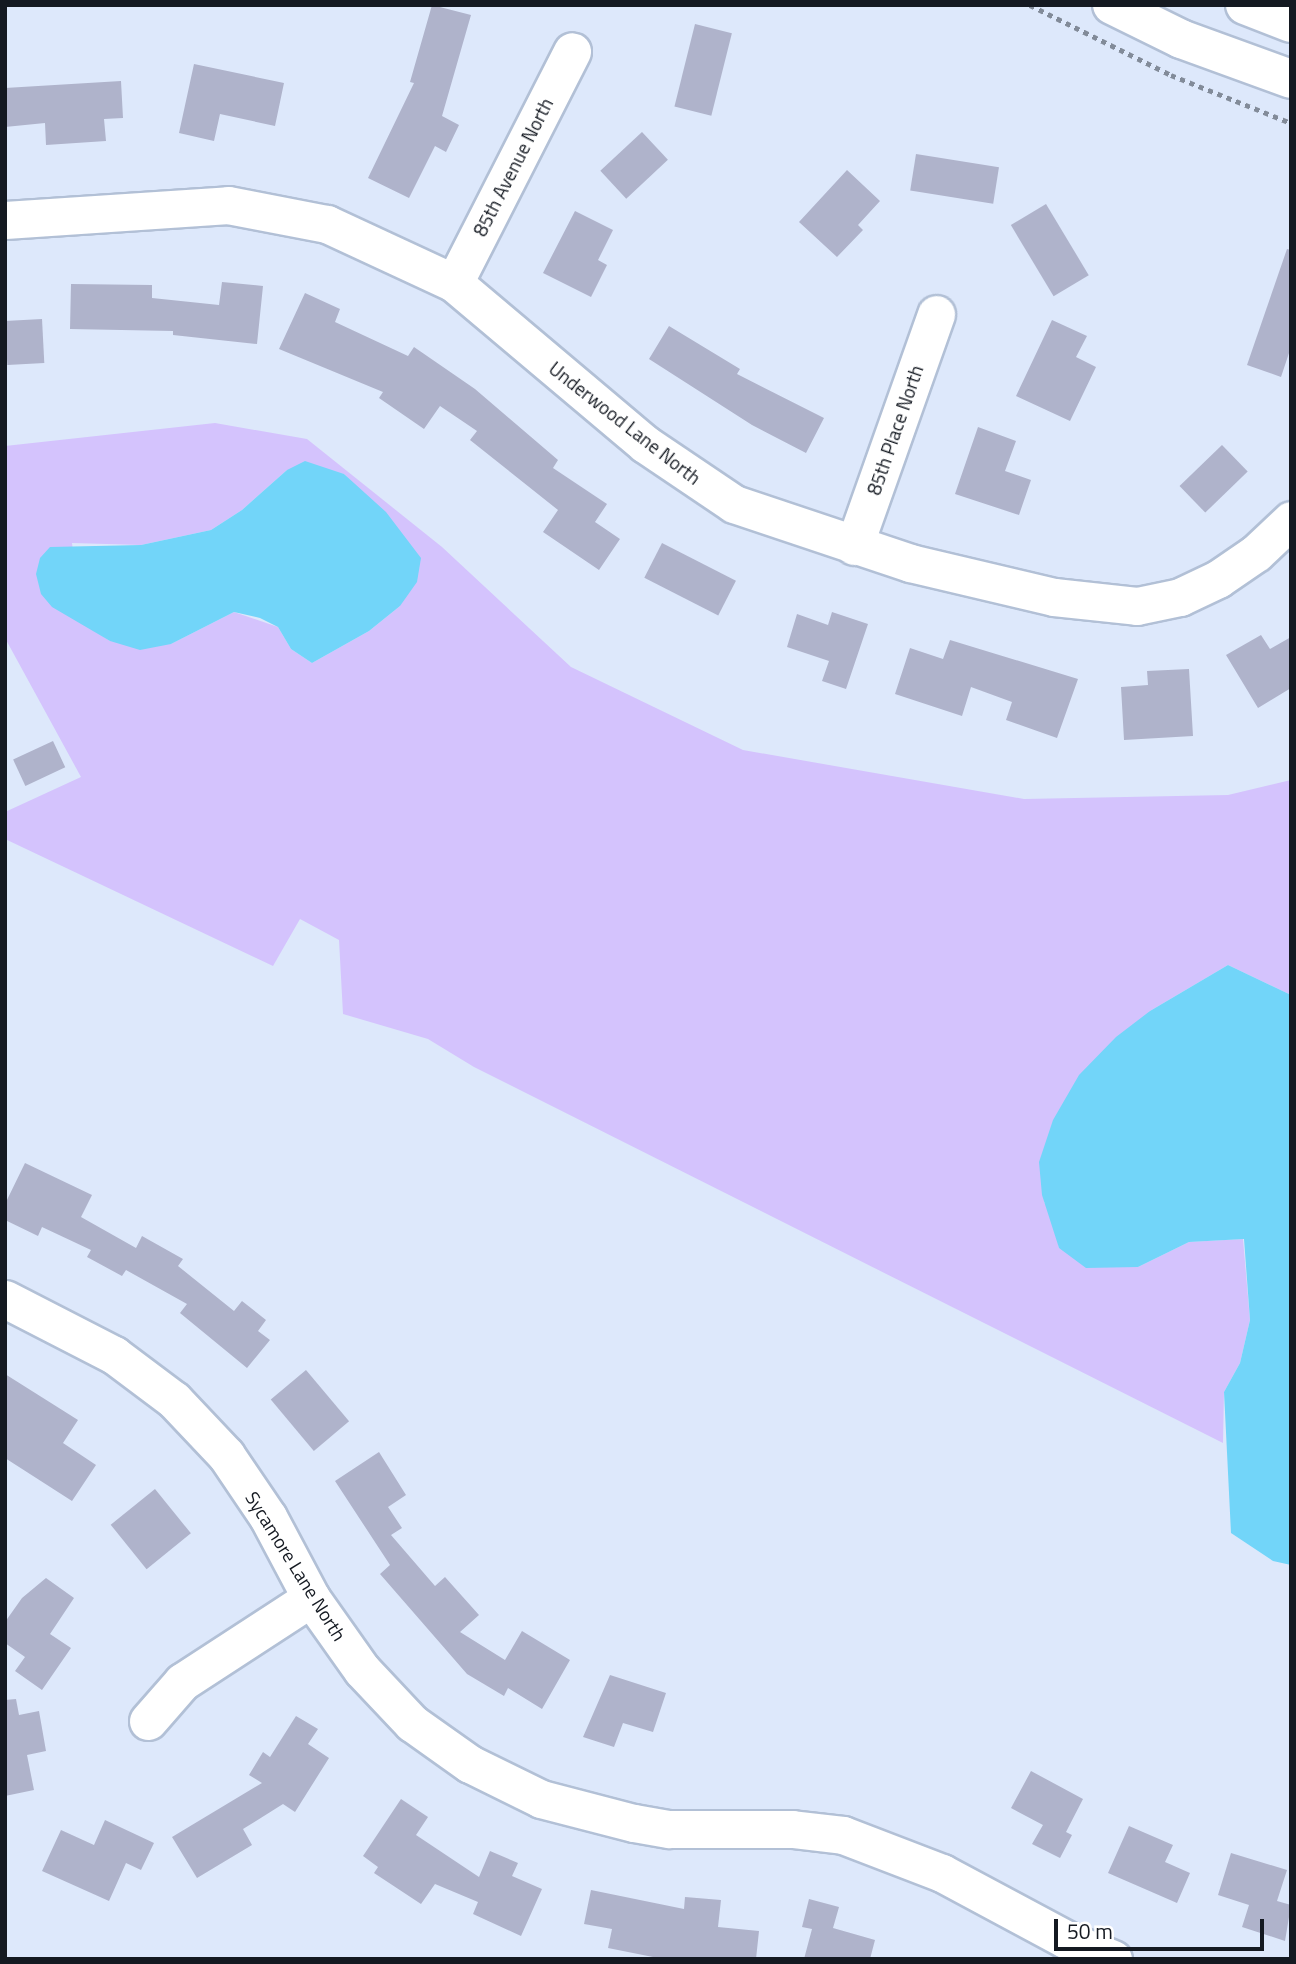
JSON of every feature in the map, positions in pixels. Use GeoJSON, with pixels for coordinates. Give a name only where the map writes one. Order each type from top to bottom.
{"type":"FeatureCollection","features":[{"type":"Feature","properties":{"kind":"main road"},"geometry":{"type":"LineString","coordinates":[[1112,5],[1181,39],[1291,79]]}},
{"type":"Feature","properties":{"kind":"main road"},"geometry":{"type":"LineString","coordinates":[[1245,5],[1291,23]]}},
{"type":"Feature","properties":{"kind":"street","name":"85th Avenue North"},"geometry":{"type":"LineString","coordinates":[[454,284],[572,51]]}},
{"type":"Feature","properties":{"kind":"street","name":"Underwood Lane North"},"geometry":{"type":"LineString","coordinates":[[5,220],[228,205],[327,224],[454,284],[687,476],[734,504],[854,546],[1054,597],[1137,606],[1199,588],[1256,553],[1291,520]]}},
{"type":"Feature","properties":{"kind":"street","name":"85th Place North"},"geometry":{"type":"LineString","coordinates":[[854,546],[936,314]]}},
{"type":"Feature","properties":{"kind":"street","name":"Sycamore Lane North"},"geometry":{"type":"LineString","coordinates":[[5,1299],[114,1355],[174,1400],[226,1455],[268,1517],[312,1598],[362,1670],[412,1723],[470,1764],[541,1799],[669,1829],[779,1828],[843,1835],[942,1873],[1065,1939],[1113,1959]]}},
{"type":"Feature","properties":{"kind":"street"},"geometry":{"type":"LineString","coordinates":[[148,1721],[182,1682],[312,1598]]}},
{"type":"Feature","properties":{"kind":"shaded area"},"geometry":{"type":"Polygon","coordinates":[[[215,423],[307,439],[442,547],[571,667],[743,750],[1024,799],[1228,795],[1291,780],[1291,995],[1228,965],[1150,1011],[1044,1202],[1052,1215],[1059,1248],[1138,1267],[1189,1242],[1243,1239],[1250,1320],[1240,1363],[1224,1392],[1223,1443],[474,1067],[428,1039],[343,1014],[339,940],[300,919],[273,966],[5,839],[5,812],[81,777],[5,638],[5,446],[215,423]],[[287,470],[242,510],[211,530],[141,545],[72,543],[82,623],[110,641],[171,644],[234,612],[278,627],[291,649],[312,663],[369,631],[400,606],[358,488],[344,474],[287,470]]]}},
{"type":"Feature","properties":{"kind":"water"},"geometry":{"type":"Polygon","coordinates":[[[305,461],[344,474],[386,512],[421,558],[417,582],[400,606],[369,631],[312,663],[291,649],[278,627],[260,618],[234,612],[171,644],[140,650],[110,641],[52,607],[41,594],[36,574],[40,558],[50,547],[141,545],[211,530],[242,510],[287,470],[305,461]]]}},
{"type":"Feature","properties":{"kind":"water"},"geometry":{"type":"Polygon","coordinates":[[[1228,965],[1291,995],[1291,1565],[1273,1561],[1231,1533],[1224,1392],[1240,1363],[1250,1320],[1244,1239],[1189,1242],[1138,1267],[1086,1268],[1059,1248],[1042,1195],[1039,1162],[1053,1120],[1079,1075],[1116,1037],[1150,1011],[1228,965]]]}},
{"type":"Feature","properties":{"kind":"building"},"geometry":{"type":"Polygon","coordinates":[[[432,5],[471,15],[442,116],[459,125],[446,152],[435,146],[409,198],[368,178],[414,83],[410,82],[432,5]]]}},
{"type":"Feature","properties":{"kind":"building"},"geometry":{"type":"Polygon","coordinates":[[[695,24],[732,33],[711,116],[674,106],[695,24]]]}},
{"type":"Feature","properties":{"kind":"building"},"geometry":{"type":"Polygon","coordinates":[[[194,64],[284,83],[275,126],[220,114],[214,141],[179,133],[194,64]]]}},
{"type":"Feature","properties":{"kind":"building"},"geometry":{"type":"Polygon","coordinates":[[[121,81],[123,118],[104,119],[106,141],[46,145],[45,123],[5,127],[5,88],[121,81]]]}},
{"type":"Feature","properties":{"kind":"building"},"geometry":{"type":"Polygon","coordinates":[[[642,132],[668,160],[626,199],[600,171],[642,132]]]}},
{"type":"Feature","properties":{"kind":"building"},"geometry":{"type":"Polygon","coordinates":[[[916,154],[999,167],[993,204],[910,191],[916,154]]]}},
{"type":"Feature","properties":{"kind":"building"},"geometry":{"type":"Polygon","coordinates":[[[847,170],[880,201],[858,225],[863,230],[837,257],[799,222],[847,170]]]}},
{"type":"Feature","properties":{"kind":"building"},"geometry":{"type":"Polygon","coordinates":[[[1046,204],[1089,275],[1054,296],[1011,225],[1046,204]]]}},
{"type":"Feature","properties":{"kind":"building"},"geometry":{"type":"Polygon","coordinates":[[[575,211],[613,230],[598,260],[607,265],[591,297],[543,273],[575,211]]]}},
{"type":"Feature","properties":{"kind":"building"},"geometry":{"type":"Polygon","coordinates":[[[1287,249],[1291,250],[1291,347],[1281,377],[1247,365],[1287,249]]]}},
{"type":"Feature","properties":{"kind":"building"},"geometry":{"type":"Polygon","coordinates":[[[222,282],[263,286],[257,344],[173,335],[173,331],[70,329],[71,284],[152,285],[152,298],[219,305],[222,282]]]}},
{"type":"Feature","properties":{"kind":"building"},"geometry":{"type":"Polygon","coordinates":[[[305,293],[340,309],[335,322],[408,356],[414,347],[475,389],[558,460],[553,468],[607,504],[595,522],[620,539],[599,570],[543,532],[558,510],[470,440],[477,431],[440,406],[424,429],[379,398],[383,392],[279,349],[305,293]]]}},
{"type":"Feature","properties":{"kind":"building"},"geometry":{"type":"Polygon","coordinates":[[[42,319],[44,363],[7,365],[5,321],[42,319]]]}},
{"type":"Feature","properties":{"kind":"building"},"geometry":{"type":"Polygon","coordinates":[[[1052,320],[1087,336],[1076,357],[1096,367],[1070,421],[1016,396],[1052,320]]]}},
{"type":"Feature","properties":{"kind":"building"},"geometry":{"type":"Polygon","coordinates":[[[669,326],[740,369],[737,374],[824,418],[806,453],[752,425],[649,359],[669,326]]]}},
{"type":"Feature","properties":{"kind":"building"},"geometry":{"type":"Polygon","coordinates":[[[978,427],[1016,441],[1005,471],[1031,480],[1019,515],[955,494],[978,427]]]}},
{"type":"Feature","properties":{"kind":"building"},"geometry":{"type":"Polygon","coordinates":[[[1222,445],[1248,472],[1205,513],[1180,486],[1222,445]]]}},
{"type":"Feature","properties":{"kind":"building"},"geometry":{"type":"Polygon","coordinates":[[[662,543],[736,581],[718,615],[644,578],[662,543]]]}},
{"type":"Feature","properties":{"kind":"building"},"geometry":{"type":"Polygon","coordinates":[[[832,612],[868,624],[846,689],[822,681],[829,661],[787,647],[797,614],[828,625],[832,612]]]}},
{"type":"Feature","properties":{"kind":"building"},"geometry":{"type":"Polygon","coordinates":[[[1261,635],[1270,649],[1291,637],[1291,688],[1258,708],[1226,655],[1261,635]]]}},
{"type":"Feature","properties":{"kind":"building"},"geometry":{"type":"Polygon","coordinates":[[[950,640],[1078,679],[1057,738],[1006,720],[1012,702],[971,687],[962,716],[895,694],[910,648],[943,659],[950,640]]]}},
{"type":"Feature","properties":{"kind":"building"},"geometry":{"type":"Polygon","coordinates":[[[1189,669],[1193,736],[1124,740],[1121,687],[1148,685],[1147,671],[1189,669]]]}},
{"type":"Feature","properties":{"kind":"building"},"geometry":{"type":"Polygon","coordinates":[[[53,741],[65,767],[25,786],[13,760],[53,741]]]}},
{"type":"Feature","properties":{"kind":"building"},"geometry":{"type":"Polygon","coordinates":[[[25,1163],[92,1195],[81,1217],[136,1248],[142,1236],[183,1259],[178,1266],[234,1311],[242,1301],[266,1320],[258,1331],[270,1340],[247,1368],[180,1313],[187,1304],[126,1270],[122,1276],[87,1257],[91,1250],[42,1227],[38,1236],[5,1220],[5,1204],[25,1163]]]}},
{"type":"Feature","properties":{"kind":"building"},"geometry":{"type":"Polygon","coordinates":[[[306,1370],[349,1421],[314,1451],[271,1400],[306,1370]]]}},
{"type":"Feature","properties":{"kind":"building"},"geometry":{"type":"Polygon","coordinates":[[[5,1374],[78,1420],[63,1443],[96,1465],[72,1501],[5,1458],[5,1374]]]}},
{"type":"Feature","properties":{"kind":"building"},"geometry":{"type":"Polygon","coordinates":[[[379,1452],[406,1495],[388,1507],[402,1528],[391,1535],[435,1586],[445,1577],[479,1615],[460,1632],[505,1660],[522,1631],[570,1660],[542,1709],[508,1688],[504,1696],[467,1674],[380,1574],[390,1565],[335,1481],[379,1452]]]}},
{"type":"Feature","properties":{"kind":"building"},"geometry":{"type":"Polygon","coordinates":[[[155,1489],[191,1533],[147,1569],[111,1525],[155,1489]]]}},
{"type":"Feature","properties":{"kind":"building"},"geometry":{"type":"Polygon","coordinates":[[[46,1578],[74,1598],[50,1634],[71,1648],[42,1690],[15,1671],[25,1657],[5,1643],[5,1622],[22,1598],[46,1578]]]}},
{"type":"Feature","properties":{"kind":"building"},"geometry":{"type":"Polygon","coordinates":[[[610,1675],[666,1693],[653,1732],[623,1723],[614,1747],[583,1737],[610,1675]]]}},
{"type":"Feature","properties":{"kind":"building"},"geometry":{"type":"Polygon","coordinates":[[[16,1699],[19,1715],[39,1711],[46,1751],[27,1755],[34,1790],[5,1796],[5,1700],[16,1699]]]}},
{"type":"Feature","properties":{"kind":"building"},"geometry":{"type":"Polygon","coordinates":[[[296,1716],[318,1729],[308,1744],[329,1758],[295,1812],[283,1804],[243,1829],[252,1845],[197,1878],[172,1837],[262,1783],[249,1775],[263,1752],[270,1757],[296,1716]]]}},
{"type":"Feature","properties":{"kind":"building"},"geometry":{"type":"Polygon","coordinates":[[[1031,1771],[1083,1799],[1066,1832],[1072,1835],[1060,1858],[1032,1844],[1043,1825],[1011,1808],[1031,1771]]]}},
{"type":"Feature","properties":{"kind":"building"},"geometry":{"type":"Polygon","coordinates":[[[401,1799],[428,1817],[416,1835],[479,1877],[490,1851],[518,1863],[512,1876],[542,1889],[521,1936],[473,1914],[478,1902],[435,1884],[421,1904],[374,1873],[378,1867],[363,1856],[401,1799]]]}},
{"type":"Feature","properties":{"kind":"building"},"geometry":{"type":"Polygon","coordinates":[[[105,1820],[154,1843],[141,1870],[126,1863],[109,1901],[42,1871],[61,1830],[94,1845],[105,1820]]]}},
{"type":"Feature","properties":{"kind":"building"},"geometry":{"type":"Polygon","coordinates":[[[1129,1826],[1173,1845],[1165,1862],[1190,1873],[1177,1903],[1108,1873],[1129,1826]]]}},
{"type":"Feature","properties":{"kind":"building"},"geometry":{"type":"Polygon","coordinates":[[[1231,1853],[1287,1870],[1277,1901],[1291,1905],[1285,1941],[1242,1927],[1249,1905],[1218,1895],[1231,1853]]]}},
{"type":"Feature","properties":{"kind":"building"},"geometry":{"type":"Polygon","coordinates":[[[591,1890],[684,1909],[685,1897],[721,1900],[718,1927],[759,1931],[756,1959],[663,1959],[608,1948],[612,1929],[584,1924],[591,1890]]]}},
{"type":"Feature","properties":{"kind":"building"},"geometry":{"type":"Polygon","coordinates":[[[809,1899],[839,1907],[833,1928],[875,1940],[870,1959],[804,1959],[812,1929],[802,1927],[809,1899]]]}}]}
